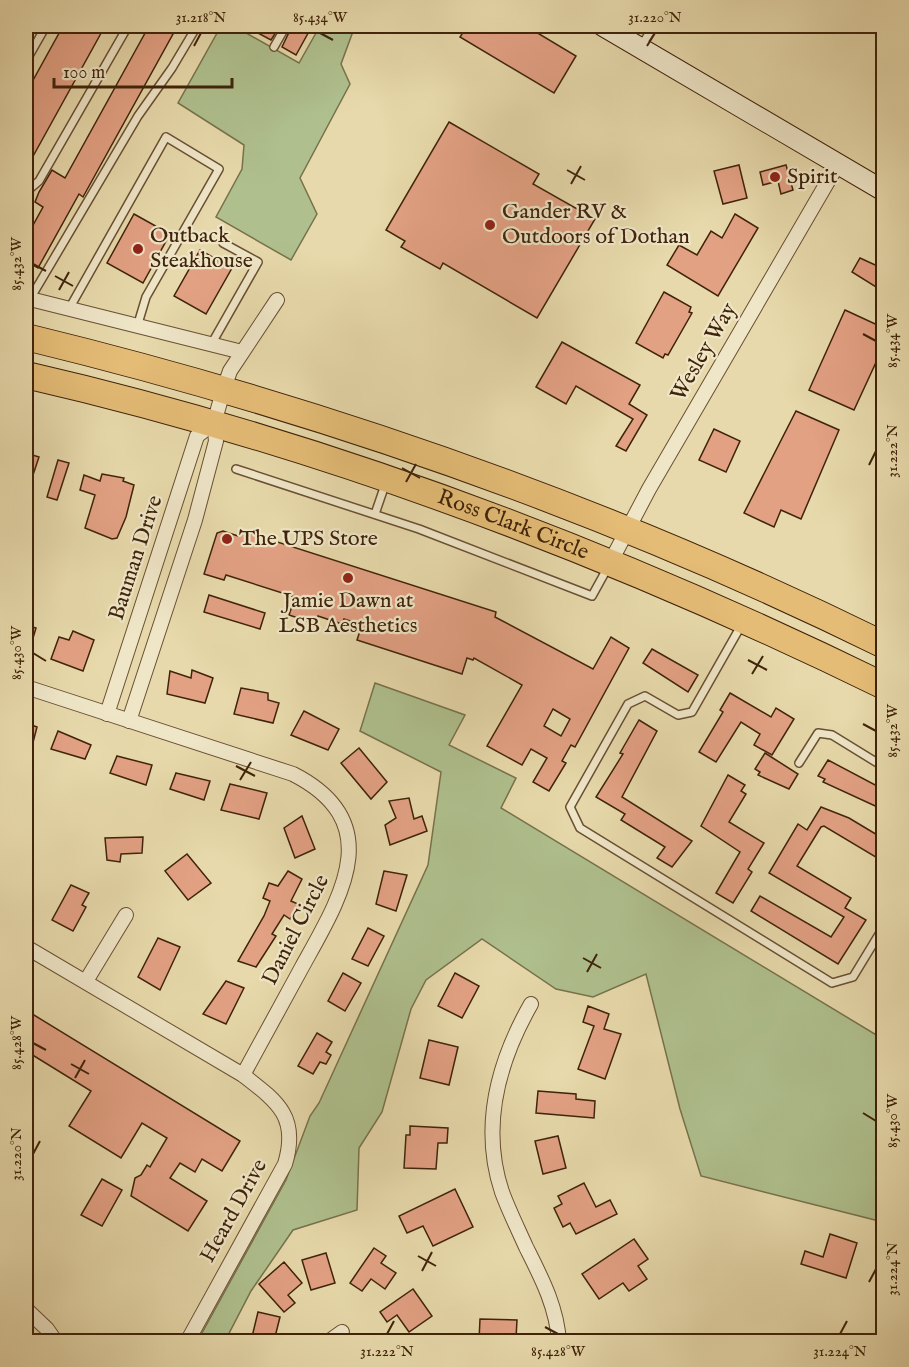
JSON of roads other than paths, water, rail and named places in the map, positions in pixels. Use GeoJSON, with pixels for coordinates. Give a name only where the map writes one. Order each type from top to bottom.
{"type":"FeatureCollection","features":[{"type":"Feature","properties":{"kind":"highway","name":"Ross Clark Circle"},"geometry":{"type":"LineString","coordinates":[[26,337],[224,388],[413,449],[627,528],[884,645]]}},
{"type":"Feature","properties":{"kind":"highway","name":"Ross Clark Circle"},"geometry":{"type":"LineString","coordinates":[[26,375],[214,423],[387,480],[610,563],[744,620],[884,686]]}},
{"type":"Feature","properties":{"kind":"main road"},"geometry":{"type":"LineString","coordinates":[[603,26],[884,191]]}},
{"type":"Feature","properties":{"kind":"street","name":"Wesley Way"},"geometry":{"type":"LineString","coordinates":[[610,563],[627,528],[838,164]]}},
{"type":"Feature","properties":{"kind":"street"},"geometry":{"type":"LineString","coordinates":[[28,299],[242,352]]}},
{"type":"Feature","properties":{"kind":"street","name":"Bauman Drive"},"geometry":{"type":"LineString","coordinates":[[129,721],[195,520],[216,441],[214,423],[224,388],[242,352],[277,300]]}},
{"type":"Feature","properties":{"kind":"street","name":"Bauman Drive"},"geometry":{"type":"LineString","coordinates":[[108,714],[197,436],[214,423]]}},
{"type":"Feature","properties":{"kind":"street","name":"Daniel Circle"},"geometry":{"type":"LineString","coordinates":[[26,687],[293,774],[328,798],[344,825],[349,861],[340,896],[243,1075]]}},
{"type":"Feature","properties":{"kind":"street"},"geometry":{"type":"LineString","coordinates":[[86,981],[126,915]]}},
{"type":"Feature","properties":{"kind":"street"},"geometry":{"type":"LineString","coordinates":[[26,947],[243,1075]]}},
{"type":"Feature","properties":{"kind":"street"},"geometry":{"type":"LineString","coordinates":[[531,1004],[501,1066],[494,1101],[493,1137],[502,1192],[550,1299],[559,1341]]}},
{"type":"Feature","properties":{"kind":"street","name":"Heard Drive"},"geometry":{"type":"LineString","coordinates":[[187,1341],[285,1164],[289,1149],[290,1134],[282,1109],[273,1098],[243,1075]]}},
{"type":"Feature","properties":{"kind":"street"},"geometry":{"type":"LineString","coordinates":[[26,1309],[56,1341]]}},
{"type":"Feature","properties":{"kind":"street"},"geometry":{"type":"LineString","coordinates":[[328,1341],[342,1332]]}},
{"type":"Feature","properties":{"kind":"street"},"geometry":{"type":"LineString","coordinates":[[882,1341],[884,1334]]}},
{"type":"Feature","properties":{"kind":"lane"},"geometry":{"type":"LineString","coordinates":[[26,61],[45,26]]}},
{"type":"Feature","properties":{"kind":"lane"},"geometry":{"type":"LineString","coordinates":[[26,192],[39,181],[128,26]]}},
{"type":"Feature","properties":{"kind":"lane"},"geometry":{"type":"LineString","coordinates":[[28,299],[196,26]]}},
{"type":"Feature","properties":{"kind":"lane"},"geometry":{"type":"LineString","coordinates":[[274,47],[286,26]]}},
{"type":"Feature","properties":{"kind":"lane"},"geometry":{"type":"LineString","coordinates":[[640,48],[654,26]]}},
{"type":"Feature","properties":{"kind":"lane"},"geometry":{"type":"LineString","coordinates":[[69,309],[166,137],[219,169],[146,297],[137,327]]}},
{"type":"Feature","properties":{"kind":"lane"},"geometry":{"type":"LineString","coordinates":[[212,344],[258,262],[223,243]]}},
{"type":"Feature","properties":{"kind":"lane"},"geometry":{"type":"LineString","coordinates":[[236,469],[483,552],[592,596],[610,563]]}},
{"type":"Feature","properties":{"kind":"lane"},"geometry":{"type":"LineString","coordinates":[[375,514],[387,480]]}},
{"type":"Feature","properties":{"kind":"lane"},"geometry":{"type":"LineString","coordinates":[[744,620],[692,712],[678,715],[645,696],[628,704],[570,807],[580,828],[832,983],[853,977],[884,926]]}},
{"type":"Feature","properties":{"kind":"lane"},"geometry":{"type":"LineString","coordinates":[[799,763],[818,733],[832,735],[884,767]]}},
{"type":"Feature","properties":{"kind":"place","name":"Spirit"},"geometry":{"type":"Point","coordinates":[775,177]}},
{"type":"Feature","properties":{"kind":"place","name":"Gander RV & Outdoors of Dothan"},"geometry":{"type":"Point","coordinates":[490,225]}},
{"type":"Feature","properties":{"kind":"place","name":"Outback Steakhouse"},"geometry":{"type":"Point","coordinates":[138,249]}},
{"type":"Feature","properties":{"kind":"place","name":"The UPS Store"},"geometry":{"type":"Point","coordinates":[227,539]}},
{"type":"Feature","properties":{"kind":"place","name":"Jamie Dawn at LSB Aesthetics"},"geometry":{"type":"Point","coordinates":[348,578]}}]}
